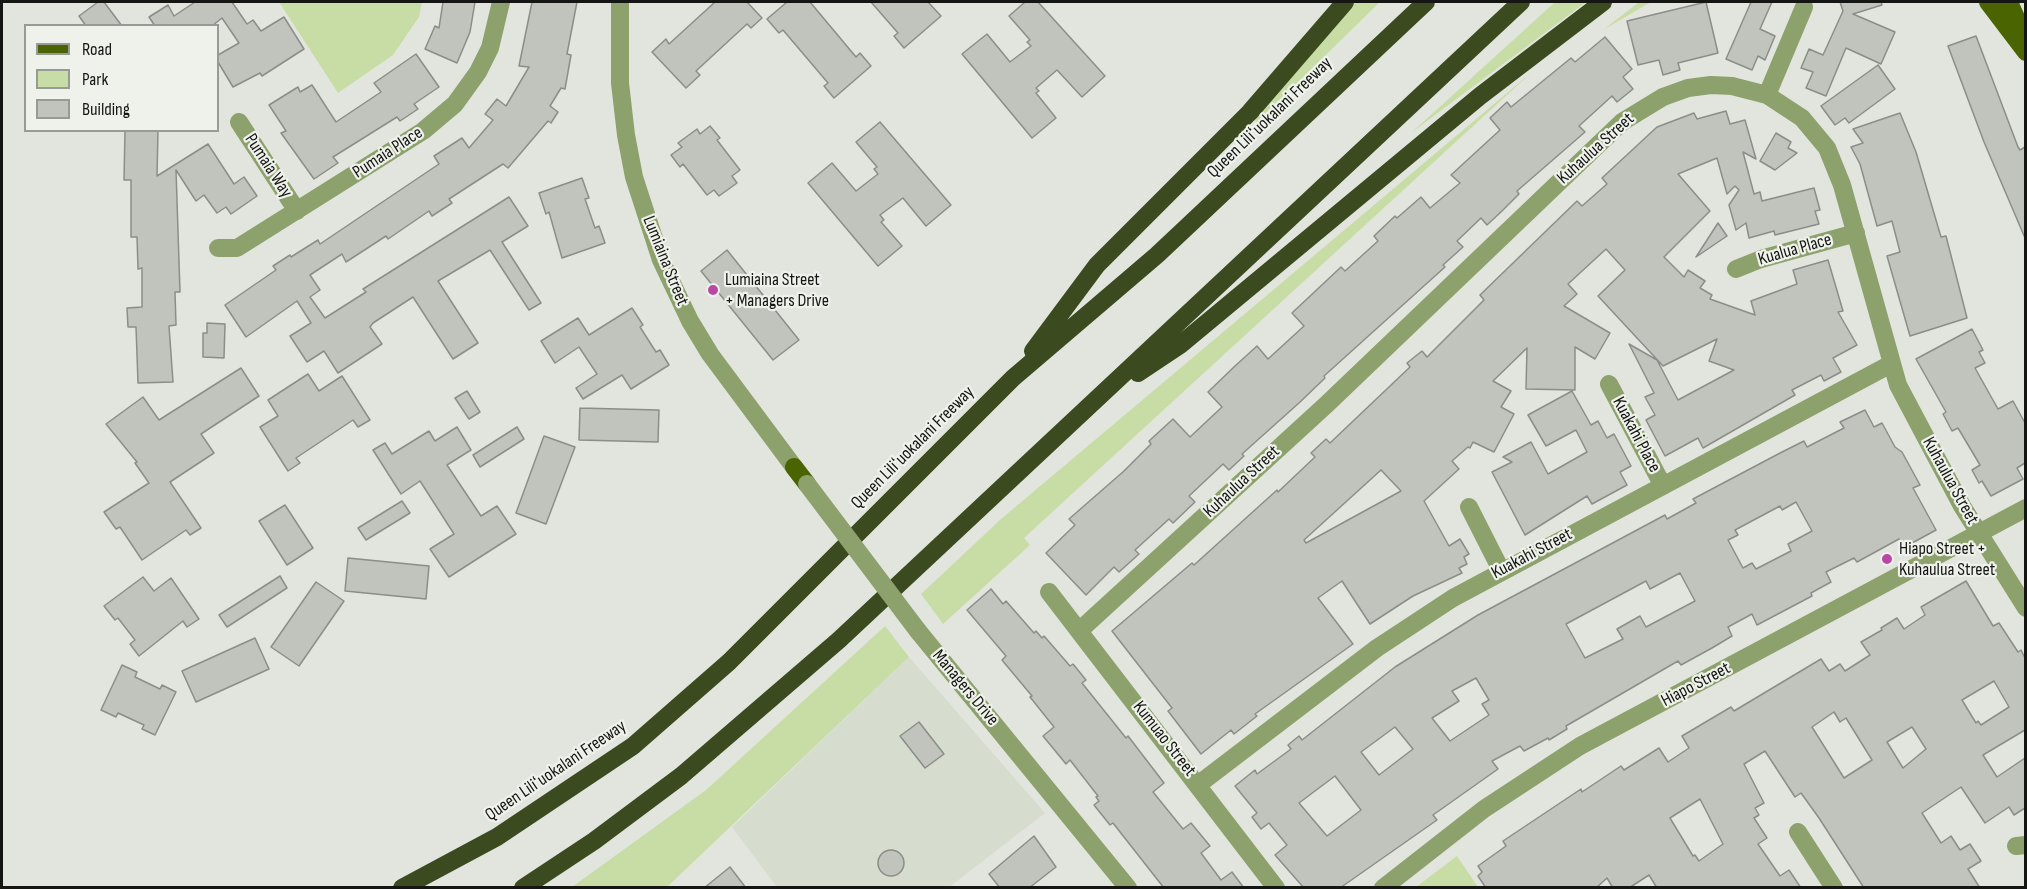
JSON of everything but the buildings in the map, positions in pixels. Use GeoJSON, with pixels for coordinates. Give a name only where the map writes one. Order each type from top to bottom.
{"type":"FeatureCollection","features":[{"type":"Feature","properties":{"kind":"highway"},"geometry":{"type":"LineString","coordinates":[[1013,378],[1096,266],[1250,112],[1345,2]]}},
{"type":"Feature","properties":{"kind":"highway","name":"Queen Liliʻuokalani Freeway"},"geometry":{"type":"LineString","coordinates":[[402,888],[497,837],[633,746],[729,662],[1013,378],[1156,255],[1426,2]]}},
{"type":"Feature","properties":{"kind":"highway"},"geometry":{"type":"LineString","coordinates":[[523,888],[594,841],[681,776],[839,640],[1521,2]]}},
{"type":"Feature","properties":{"kind":"highway"},"geometry":{"type":"LineString","coordinates":[[1099,398],[1180,345],[1480,96],[1604,2]]}},
{"type":"Feature","properties":{"kind":"main road"},"geometry":{"type":"LineString","coordinates":[[1988,2],[2025,52]]}},
{"type":"Feature","properties":{"kind":"main road"},"geometry":{"type":"LineString","coordinates":[[2009,2],[2025,40]]}},
{"type":"Feature","properties":{"kind":"main road","name":"Lumiaina Street"},"geometry":{"type":"LineString","coordinates":[[794,467],[807,484]]}},
{"type":"Feature","properties":{"kind":"street","name":"Pumaia Place"},"geometry":{"type":"LineString","coordinates":[[218,248],[237,248],[423,131],[455,104],[478,72],[490,48],[501,2]]}},
{"type":"Feature","properties":{"kind":"street","name":"Lumiaina Street"},"geometry":{"type":"LineString","coordinates":[[620,2],[620,83],[626,135],[634,177],[661,261],[690,321],[739,396],[794,467]]}},
{"type":"Feature","properties":{"kind":"street"},"geometry":{"type":"LineString","coordinates":[[1767,95],[1804,7]]}},
{"type":"Feature","properties":{"kind":"street","name":"Kuhaulua Street"},"geometry":{"type":"LineString","coordinates":[[1079,631],[1327,404],[1622,122],[1663,97],[1688,88],[1732,86],[1767,95],[1802,118],[1827,148],[1836,165],[1898,385],[1979,534],[2025,608]]}},
{"type":"Feature","properties":{"kind":"street","name":"Pumaia Way"},"geometry":{"type":"LineString","coordinates":[[239,122],[297,211]]}},
{"type":"Feature","properties":{"kind":"street","name":"Kualua Place"},"geometry":{"type":"LineString","coordinates":[[1736,269],[1761,259],[1856,233]]}},
{"type":"Feature","properties":{"kind":"street","name":"Kuakahi Street"},"geometry":{"type":"LineString","coordinates":[[1199,784],[1377,648],[1418,620],[1502,570],[1891,364]]}},
{"type":"Feature","properties":{"kind":"street","name":"Kuakahi Place"},"geometry":{"type":"LineString","coordinates":[[1609,384],[1663,486]]}},
{"type":"Feature","properties":{"kind":"street","name":"Managers Drive"},"geometry":{"type":"LineString","coordinates":[[807,484],[918,631],[1128,888]]}},
{"type":"Feature","properties":{"kind":"street"},"geometry":{"type":"LineString","coordinates":[[1469,507],[1502,570]]}},
{"type":"Feature","properties":{"kind":"street","name":"Hiapo Street"},"geometry":{"type":"LineString","coordinates":[[1383,888],[1484,809],[1580,746],[2025,508]]}},
{"type":"Feature","properties":{"kind":"street","name":"Kumuao Street"},"geometry":{"type":"LineString","coordinates":[[1049,592],[1199,784],[1276,888]]}},
{"type":"Feature","properties":{"kind":"street"},"geometry":{"type":"LineString","coordinates":[[1797,832],[1834,888]]}},
{"type":"Feature","properties":{"kind":"shaded area"},"geometry":{"type":"Polygon","coordinates":[[[909,657],[1045,813],[948,888],[777,887],[732,827],[909,657]]]}},
{"type":"Feature","properties":{"kind":"green space"},"geometry":{"type":"Polygon","coordinates":[[[279,2],[422,2],[419,17],[393,55],[338,93],[279,2]]]}},
{"type":"Feature","properties":{"kind":"green space"},"geometry":{"type":"Polygon","coordinates":[[[1351,2],[1380,2],[1257,122],[1253,119],[1351,2]]]}},
{"type":"Feature","properties":{"kind":"green space"},"geometry":{"type":"Polygon","coordinates":[[[1555,2],[1586,2],[1411,133],[1555,2]]]}},
{"type":"Feature","properties":{"kind":"green space"},"geometry":{"type":"Polygon","coordinates":[[[1639,2],[1651,2],[1603,30],[1639,2]]]}},
{"type":"Feature","properties":{"kind":"green space"},"geometry":{"type":"Polygon","coordinates":[[[1532,72],[1024,538],[1030,545],[943,624],[921,594],[1001,519],[1532,72]]]}},
{"type":"Feature","properties":{"kind":"green space"},"geometry":{"type":"Polygon","coordinates":[[[885,626],[909,657],[667,887],[572,887],[706,790],[885,626]]]}},
{"type":"Feature","properties":{"kind":"green space"},"geometry":{"type":"Polygon","coordinates":[[[1457,856],[1478,887],[1416,887],[1457,856]]]}},
{"type":"Feature","properties":{"kind":"place","name":"Lumiaina Street + Managers Drive"},"geometry":{"type":"Point","coordinates":[713,290]}},
{"type":"Feature","properties":{"kind":"place","name":"Hiapo Street + Kuhaulua Street"},"geometry":{"type":"Point","coordinates":[1887,559]}}]}
